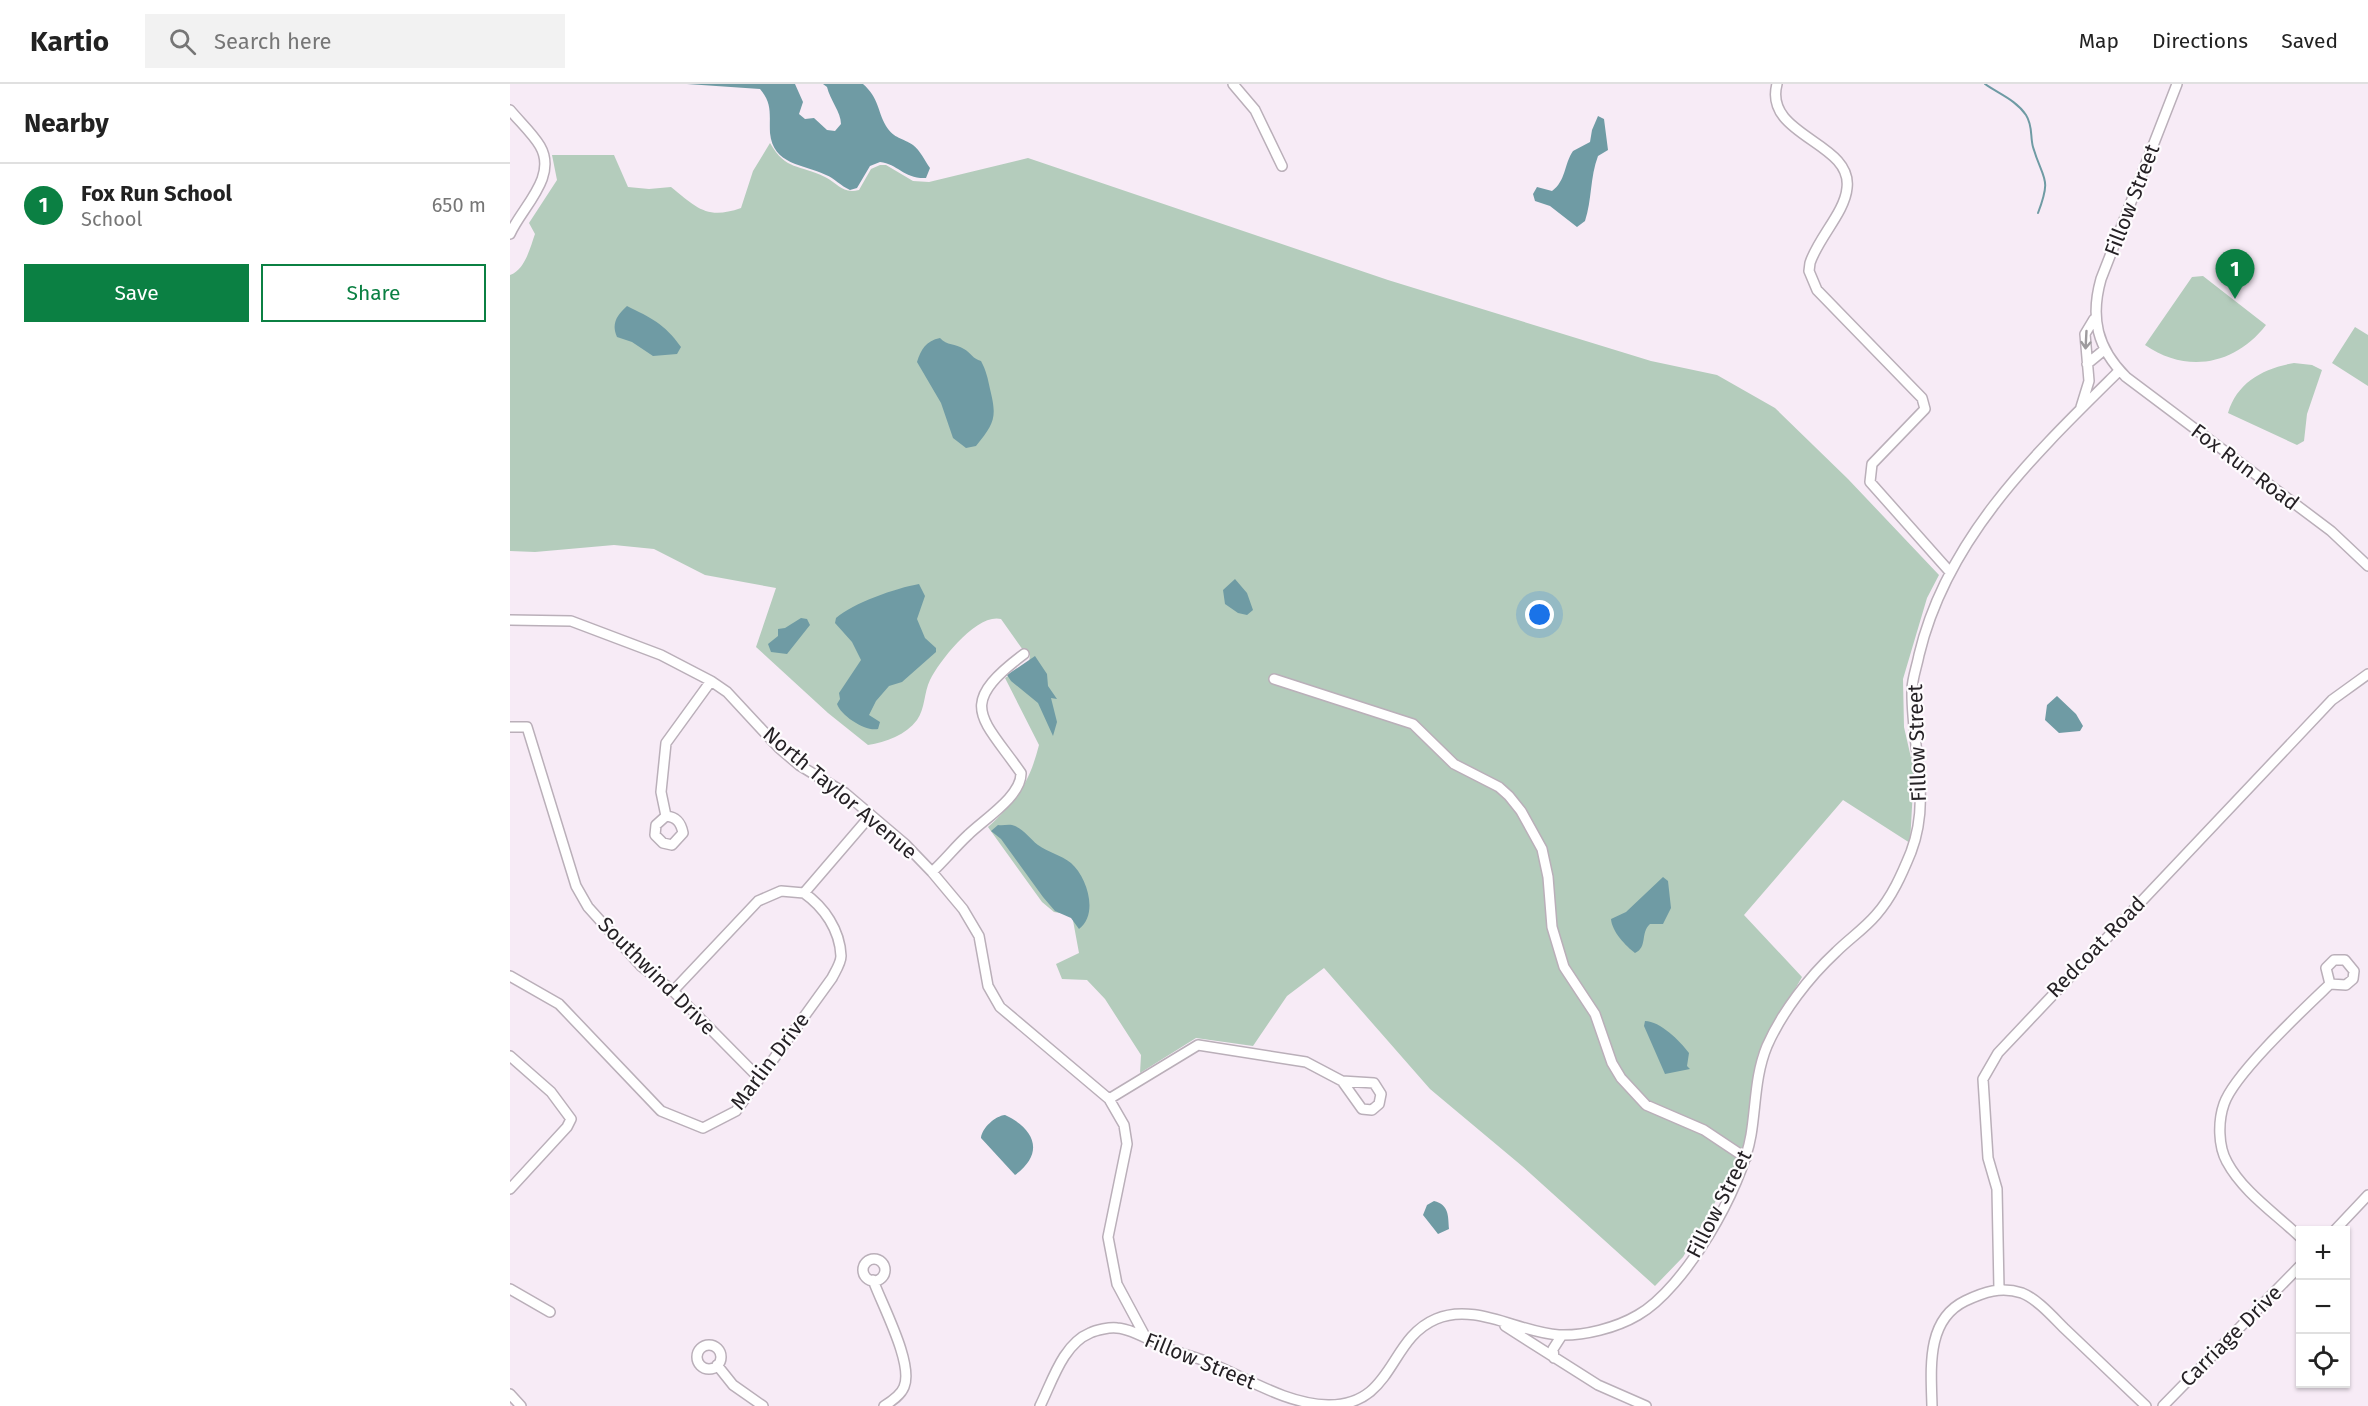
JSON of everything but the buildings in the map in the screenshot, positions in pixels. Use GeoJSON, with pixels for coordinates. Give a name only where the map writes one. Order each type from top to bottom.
{"type":"FeatureCollection","features":[{"type":"Feature","properties":{"kind":"street"},"geometry":{"type":"LineString","coordinates":[[1233,84],[1255,110],[1282,166]]}},
{"type":"Feature","properties":{"kind":"street"},"geometry":{"type":"LineString","coordinates":[[1777,84],[1774,95],[1780,113],[1836,160],[1847,179],[1845,197],[1810,262],[1809,271],[1817,290],[1922,398],[1925,409],[1872,464],[1870,482],[1950,572]]}},
{"type":"Feature","properties":{"kind":"street","name":"Fillow Street"},"geometry":{"type":"LineString","coordinates":[[1040,1406],[1071,1346],[1089,1333],[1116,1328],[1146,1338],[1298,1401],[1334,1406],[1361,1398],[1378,1386],[1412,1336],[1431,1321],[1456,1314],[1562,1335],[1596,1331],[1621,1323],[1636,1317],[1664,1296],[1702,1244],[1746,1158],[1761,1064],[1776,1030],[1799,994],[1827,961],[1876,914],[1890,896],[1913,847],[1920,817],[1922,793],[1912,688],[1927,623],[1950,572],[1977,525],[2080,410],[2119,371],[2104,350],[2094,319],[2096,298],[2101,279],[2178,84]]}},
{"type":"Feature","properties":{"kind":"street"},"geometry":{"type":"LineString","coordinates":[[510,110],[540,146],[546,166],[546,176],[517,218],[510,234]]}},
{"type":"Feature","properties":{"kind":"street","name":"Fillow Street"},"geometry":{"type":"LineString","coordinates":[[2080,410],[2089,381],[2085,334],[2094,319]]}},
{"type":"Feature","properties":{"kind":"street"},"geometry":{"type":"LineString","coordinates":[[2087,364],[2104,350]]}},
{"type":"Feature","properties":{"kind":"street","name":"Fox Run Road"},"geometry":{"type":"LineString","coordinates":[[2119,371],[2331,531],[2368,566]]}},
{"type":"Feature","properties":{"kind":"street","name":"North Taylor Avenue"},"geometry":{"type":"LineString","coordinates":[[510,620],[571,621],[661,655],[711,681],[727,692],[785,754],[845,793],[871,814],[932,872],[963,909],[979,936],[988,986],[1000,1006],[1109,1099],[1124,1125],[1127,1144],[1108,1238],[1117,1284],[1146,1338]]}},
{"type":"Feature","properties":{"kind":"street"},"geometry":{"type":"LineString","coordinates":[[932,872],[970,832],[997,811],[1020,783],[1021,773],[990,732],[982,716],[981,702],[995,678],[1024,654]]}},
{"type":"Feature","properties":{"kind":"street","name":"Redcoat Road"},"geometry":{"type":"LineString","coordinates":[[1999,1288],[1997,1189],[1988,1158],[1983,1079],[1998,1053],[2332,700],[2368,674]]}},
{"type":"Feature","properties":{"kind":"street"},"geometry":{"type":"LineString","coordinates":[[1274,679],[1413,724],[1454,764],[1499,787],[1509,796],[1521,811],[1542,849],[1548,878],[1552,927],[1564,968],[1595,1014],[1612,1063],[1621,1078],[1646,1105],[1704,1130],[1746,1158]]}},
{"type":"Feature","properties":{"kind":"street"},"geometry":{"type":"LineString","coordinates":[[666,816],[661,792],[666,743],[711,681]]}},
{"type":"Feature","properties":{"kind":"street","name":"Southwind Drive"},"geometry":{"type":"LineString","coordinates":[[510,727],[527,728],[576,886],[588,907],[640,966],[673,991],[759,1078]]}},
{"type":"Feature","properties":{"kind":"street"},"geometry":{"type":"LineString","coordinates":[[673,991],[758,901],[781,891],[804,893],[871,814]]}},
{"type":"Feature","properties":{"kind":"street","name":"Marlin Drive"},"geometry":{"type":"LineString","coordinates":[[510,976],[559,1004],[661,1111],[703,1128],[736,1112],[832,978],[841,958],[832,924],[818,903],[804,893]]}},
{"type":"Feature","properties":{"kind":"street"},"geometry":{"type":"LineString","coordinates":[[2296,1232],[2236,1177],[2225,1160],[2220,1142],[2221,1118],[2224,1103],[2243,1074],[2330,984]]}},
{"type":"Feature","properties":{"kind":"street"},"geometry":{"type":"LineString","coordinates":[[1109,1099],[1198,1045],[1296,1060],[1316,1066],[1342,1081]]}},
{"type":"Feature","properties":{"kind":"street"},"geometry":{"type":"LineString","coordinates":[[510,1056],[551,1092],[571,1119],[567,1127],[510,1189]]}},
{"type":"Feature","properties":{"kind":"street"},"geometry":{"type":"LineString","coordinates":[[2339,1226],[2368,1195]]}},
{"type":"Feature","properties":{"kind":"street","name":"Carriage Drive"},"geometry":{"type":"LineString","coordinates":[[2163,1406],[2296,1271]]}},
{"type":"Feature","properties":{"kind":"street"},"geometry":{"type":"LineString","coordinates":[[873,1280],[905,1358],[904,1387],[896,1398],[884,1406]]}},
{"type":"Feature","properties":{"kind":"street"},"geometry":{"type":"LineString","coordinates":[[1932,1406],[1931,1370],[1937,1327],[1952,1308],[1979,1294],[1999,1288],[2023,1293],[2042,1308],[2146,1406]]}},
{"type":"Feature","properties":{"kind":"street"},"geometry":{"type":"LineString","coordinates":[[510,1289],[550,1312]]}},
{"type":"Feature","properties":{"kind":"street"},"geometry":{"type":"LineString","coordinates":[[1498,1322],[1598,1385],[1646,1406]]}},
{"type":"Feature","properties":{"kind":"street"},"geometry":{"type":"LineString","coordinates":[[1554,1358],[1554,1349],[1562,1335]]}},
{"type":"Feature","properties":{"kind":"street"},"geometry":{"type":"LineString","coordinates":[[717,1365],[733,1385],[760,1405]]}},
{"type":"Feature","properties":{"kind":"street"},"geometry":{"type":"LineString","coordinates":[[510,1394],[521,1406]]}},
{"type":"Feature","properties":{"kind":"green space"},"geometry":{"type":"Polygon","coordinates":[[[770,143],[788,163],[825,177],[848,191],[859,190],[871,169],[880,165],[886,165],[913,181],[929,182],[1028,158],[1388,280],[1651,361],[1717,375],[1775,408],[1848,479],[1939,575],[1927,598],[1903,679],[1904,727],[1914,771],[1910,843],[1843,800],[1744,915],[1802,977],[1758,1054],[1745,1142],[1738,1163],[1683,1257],[1655,1286],[1522,1166],[1430,1089],[1324,968],[1287,996],[1253,1046],[1196,1038],[1140,1073],[1141,1055],[1105,999],[1087,980],[1062,979],[1056,964],[1079,953],[1072,915],[1054,912],[1042,902],[988,827],[1021,790],[1031,770],[1039,745],[1005,678],[1029,663],[1030,654],[1023,650],[1001,619],[991,619],[981,623],[951,650],[930,680],[922,711],[907,730],[882,742],[868,745],[828,713],[756,647],[776,588],[705,575],[654,549],[614,545],[535,552],[510,551],[510,275],[520,268],[526,258],[535,234],[529,223],[557,180],[552,155],[614,155],[628,187],[649,189],[671,187],[703,210],[719,213],[741,208],[753,171],[770,143]]]}},
{"type":"Feature","properties":{"kind":"green space"},"geometry":{"type":"Polygon","coordinates":[[[2203,276],[2266,325],[2254,339],[2240,349],[2225,357],[2210,361],[2177,360],[2145,345],[2192,277],[2203,276]]]}},
{"type":"Feature","properties":{"kind":"green space"},"geometry":{"type":"Polygon","coordinates":[[[2355,327],[2368,335],[2368,386],[2332,363],[2355,327]]]}},
{"type":"Feature","properties":{"kind":"green space"},"geometry":{"type":"Polygon","coordinates":[[[2294,363],[2312,365],[2322,370],[2307,414],[2304,441],[2297,445],[2228,413],[2238,393],[2253,378],[2272,369],[2294,363]]]}},
{"type":"Feature","properties":{"kind":"water"},"geometry":{"type":"Polygon","coordinates":[[[687,84],[795,84],[803,102],[799,114],[805,119],[814,118],[827,130],[835,131],[841,124],[841,119],[827,87],[823,84],[863,84],[875,99],[889,130],[895,136],[916,147],[930,168],[926,178],[918,178],[892,165],[880,162],[870,166],[857,188],[850,190],[829,176],[790,162],[777,152],[772,144],[770,133],[769,105],[760,89],[687,84]]]}},
{"type":"Feature","properties":{"kind":"water"},"geometry":{"type":"Polygon","coordinates":[[[1598,116],[1604,119],[1608,150],[1598,156],[1585,221],[1577,227],[1550,206],[1535,201],[1533,194],[1537,187],[1552,191],[1557,187],[1573,151],[1590,142],[1598,116]]]}},
{"type":"Feature","properties":{"kind":"water"},"geometry":{"type":"Polygon","coordinates":[[[627,306],[650,318],[669,332],[681,347],[677,354],[653,356],[632,342],[617,337],[616,320],[627,306]]]}},
{"type":"Feature","properties":{"kind":"water"},"geometry":{"type":"Polygon","coordinates":[[[940,338],[961,347],[981,361],[986,371],[994,413],[991,425],[976,446],[966,448],[953,438],[941,403],[917,362],[925,346],[940,338]]]}},
{"type":"Feature","properties":{"kind":"water"},"geometry":{"type":"Polygon","coordinates":[[[1235,579],[1247,593],[1253,610],[1247,615],[1238,613],[1225,604],[1223,590],[1235,579]]]}},
{"type":"Feature","properties":{"kind":"water"},"geometry":{"type":"Polygon","coordinates":[[[919,584],[925,596],[917,619],[925,638],[936,648],[936,652],[902,682],[889,686],[876,701],[869,715],[880,722],[878,729],[861,726],[843,713],[837,704],[840,699],[839,693],[861,660],[852,642],[835,623],[836,618],[875,597],[919,584]]]}},
{"type":"Feature","properties":{"kind":"water"},"geometry":{"type":"Polygon","coordinates":[[[801,618],[807,619],[810,625],[787,654],[771,652],[768,644],[778,636],[778,629],[785,628],[801,618]]]}},
{"type":"Feature","properties":{"kind":"water"},"geometry":{"type":"Polygon","coordinates":[[[1035,656],[1047,674],[1048,686],[1057,699],[1051,698],[1057,722],[1053,736],[1038,703],[1007,675],[1035,656]]]}},
{"type":"Feature","properties":{"kind":"water"},"geometry":{"type":"Polygon","coordinates":[[[2057,696],[2076,714],[2083,726],[2080,731],[2059,733],[2045,720],[2047,705],[2057,696]]]}},
{"type":"Feature","properties":{"kind":"water"},"geometry":{"type":"Polygon","coordinates":[[[998,825],[1012,825],[1019,828],[1038,845],[1067,860],[1077,869],[1086,886],[1089,905],[1085,922],[1079,929],[1071,918],[1055,911],[1001,839],[991,831],[998,825]]]}},
{"type":"Feature","properties":{"kind":"water"},"geometry":{"type":"Polygon","coordinates":[[[1663,877],[1668,881],[1671,908],[1663,924],[1650,924],[1645,931],[1643,944],[1635,953],[1617,934],[1611,919],[1626,912],[1663,877]]]}},
{"type":"Feature","properties":{"kind":"water"},"geometry":{"type":"Polygon","coordinates":[[[1645,1021],[1657,1024],[1680,1043],[1689,1053],[1687,1066],[1690,1069],[1665,1074],[1644,1026],[1645,1021]]]}},
{"type":"Feature","properties":{"kind":"water"},"geometry":{"type":"Polygon","coordinates":[[[1005,1115],[1023,1127],[1032,1142],[1033,1150],[1030,1158],[1015,1175],[981,1138],[990,1123],[1005,1115]]]}},
{"type":"Feature","properties":{"kind":"water"},"geometry":{"type":"Polygon","coordinates":[[[1434,1201],[1443,1205],[1448,1219],[1449,1229],[1438,1234],[1423,1215],[1427,1205],[1434,1201]]]}},
{"type":"Feature","properties":{"kind":"waterway"},"geometry":{"type":"LineString","coordinates":[[1985,84],[2017,105],[2028,119],[2033,147],[2045,179],[2045,192],[2038,213]]}},
{"type":"Feature","properties":{"kind":"place","name":"Fox Run School"},"geometry":{"type":"Point","coordinates":[2235,299]}}]}
